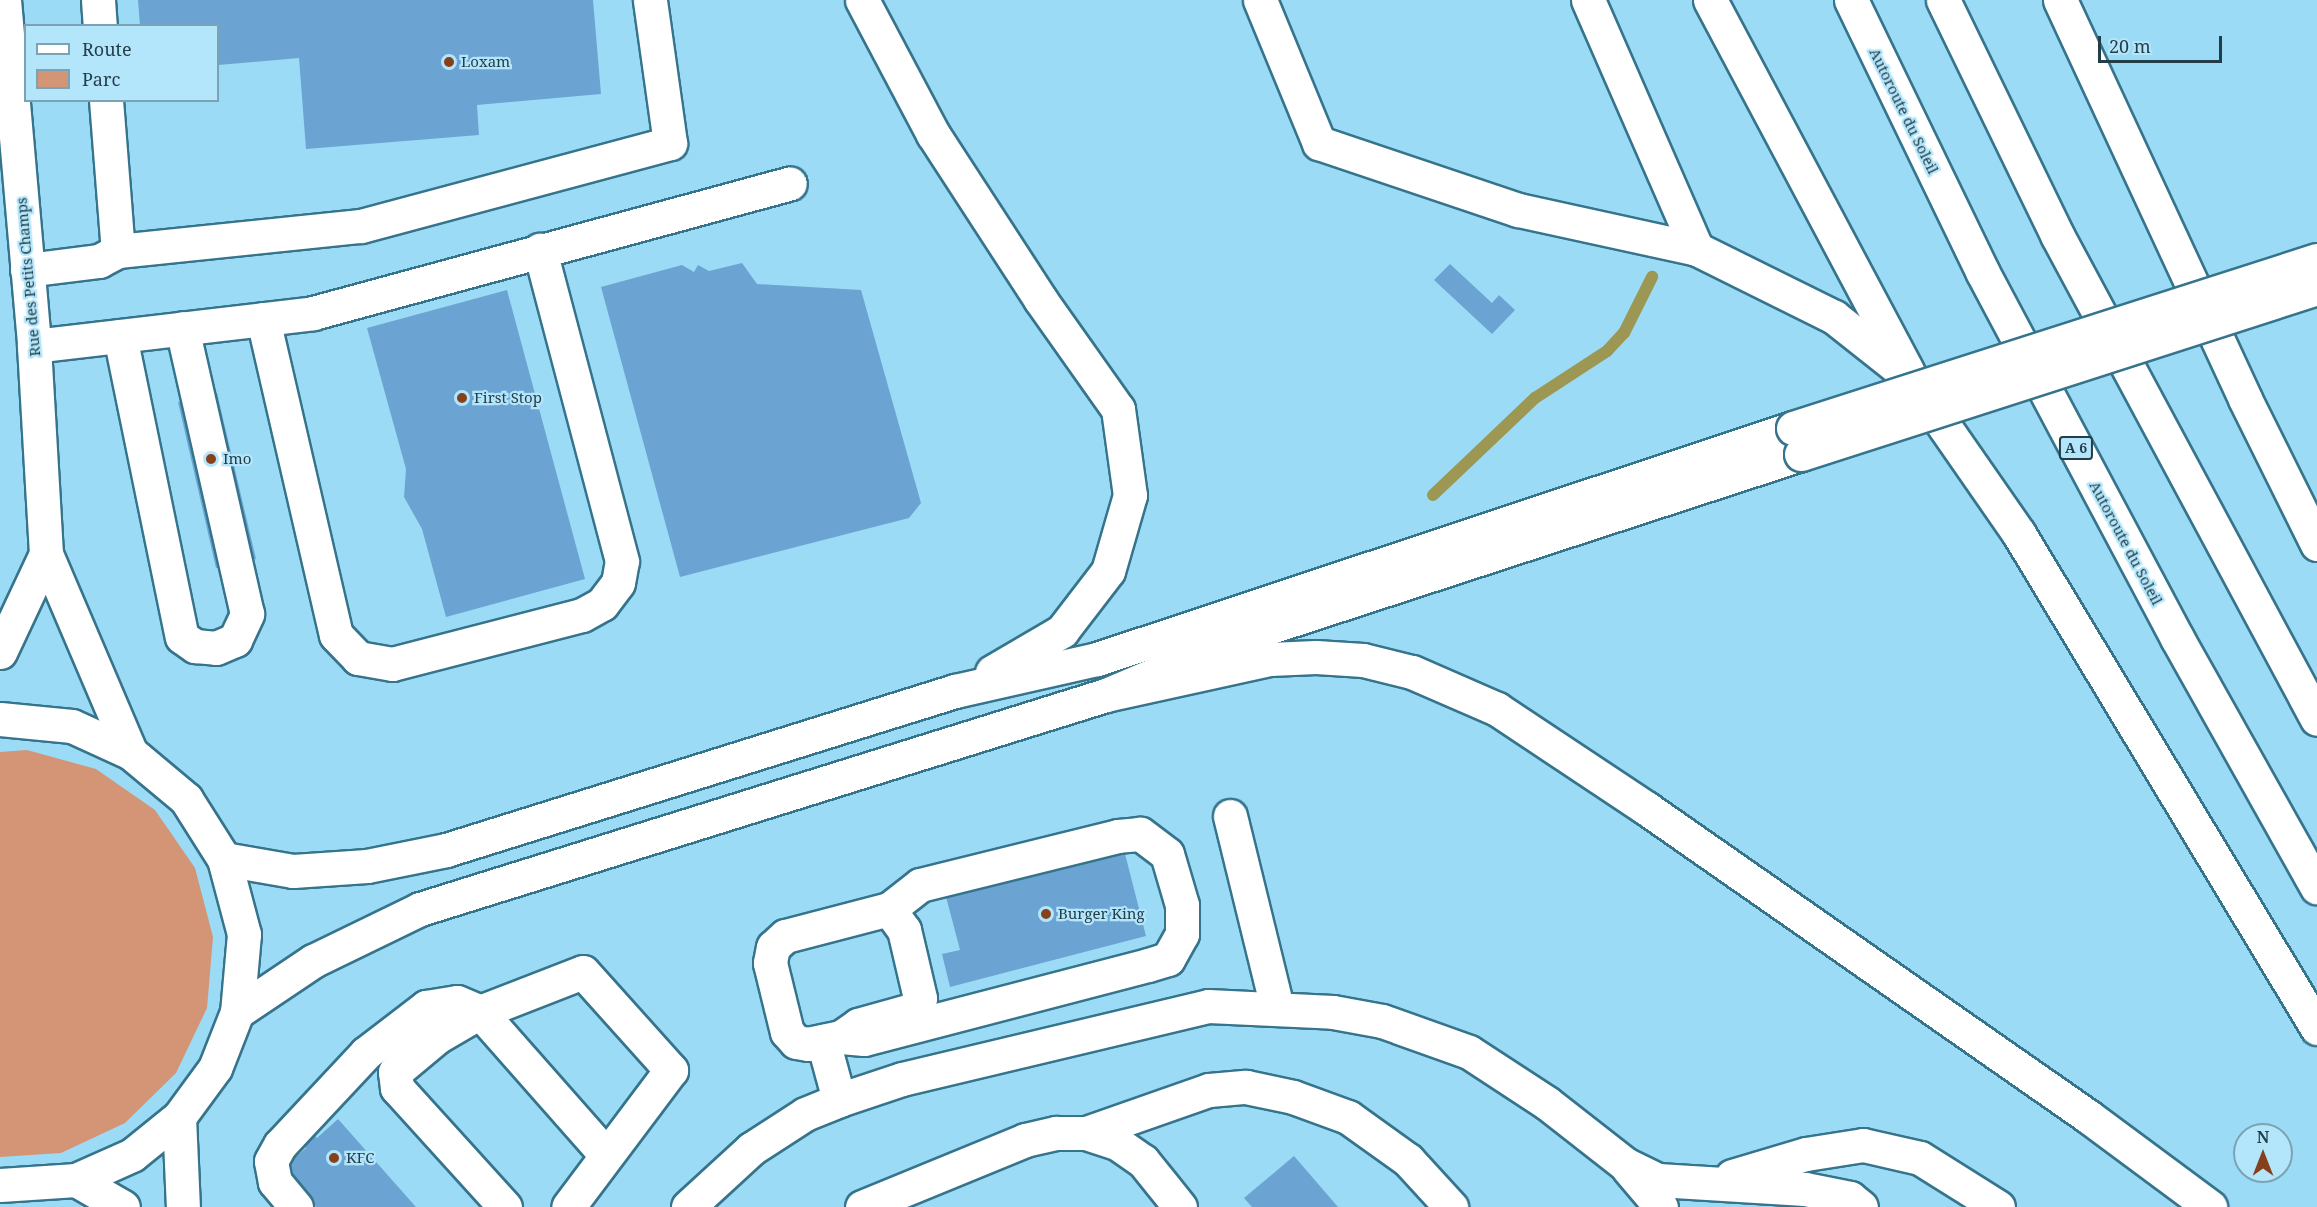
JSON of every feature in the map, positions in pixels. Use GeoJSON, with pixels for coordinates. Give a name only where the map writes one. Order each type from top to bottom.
{"type":"FeatureCollection","features":[{"type":"Feature","properties":{"kind":"main road","name":"Rue des Petits Champs"},"geometry":{"type":"LineString","coordinates":[[4,0],[13,235],[27,270],[34,346],[46,554],[131,753]]}},
{"type":"Feature","properties":{"kind":"main road"},"geometry":{"type":"LineString","coordinates":[[98,0],[100,24]]}},
{"type":"Feature","properties":{"kind":"main road"},"geometry":{"type":"LineString","coordinates":[[27,270],[99,261],[118,251],[361,225],[670,143],[650,0]]}},
{"type":"Feature","properties":{"kind":"main road"},"geometry":{"type":"LineString","coordinates":[[862,0],[933,134],[1040,299],[1118,409],[1130,495],[1108,571],[1062,631],[955,691]]}},
{"type":"Feature","properties":{"kind":"main road"},"geometry":{"type":"LineString","coordinates":[[1260,0],[1319,143],[1518,210],[1697,249],[1834,317],[1911,378]]}},
{"type":"Feature","properties":{"kind":"main road"},"geometry":{"type":"LineString","coordinates":[[1588,0],[1697,249]]}},
{"type":"Feature","properties":{"kind":"main road"},"geometry":{"type":"LineString","coordinates":[[1710,0],[1889,331],[1911,378],[2019,534],[2317,1028]]}},
{"type":"Feature","properties":{"kind":"main road","name":"Autoroute du Soleil"},"geometry":{"type":"LineString","coordinates":[[1851,0],[1989,284],[2177,638],[2317,887]]}},
{"type":"Feature","properties":{"kind":"main road"},"geometry":{"type":"LineString","coordinates":[[1943,0],[2057,234],[2317,719]]}},
{"type":"Feature","properties":{"kind":"main road"},"geometry":{"type":"LineString","coordinates":[[2060,0],[2245,399],[2317,544]]}},
{"type":"Feature","properties":{"kind":"main road"},"geometry":{"type":"LineString","coordinates":[[106,102],[118,251]]}},
{"type":"Feature","properties":{"kind":"main road"},"geometry":{"type":"LineString","coordinates":[[34,346],[313,313],[790,183]]}},
{"type":"Feature","properties":{"kind":"main road"},"geometry":{"type":"LineString","coordinates":[[263,319],[336,635],[358,658],[392,664],[582,615],[602,604],[618,583],[622,561],[540,250]]}},
{"type":"Feature","properties":{"kind":"main road"},"geometry":{"type":"LineString","coordinates":[[1106,695],[1252,633],[2317,260]]}},
{"type":"Feature","properties":{"kind":"main road"},"geometry":{"type":"LineString","coordinates":[[224,859],[293,871],[367,866],[446,850],[955,691],[1096,659],[1797,441],[2317,288]]}},
{"type":"Feature","properties":{"kind":"main road"},"geometry":{"type":"LineString","coordinates":[[120,336],[182,637],[195,646],[216,648],[234,640],[247,614],[182,328]]}},
{"type":"Feature","properties":{"kind":"main road","name":"Rue des Petits Champs"},"geometry":{"type":"LineString","coordinates":[[0,652],[46,554]]}},
{"type":"Feature","properties":{"kind":"main road"},"geometry":{"type":"LineString","coordinates":[[237,1012],[313,961],[420,909],[1106,695],[1270,659],[1316,657],[1363,660],[1412,672],[1497,709],[1646,808],[2070,1103],[2210,1207]]}},
{"type":"Feature","properties":{"kind":"main road"},"geometry":{"type":"LineString","coordinates":[[0,719],[72,726],[131,753],[186,799],[224,859],[244,934],[237,1012],[215,1068],[179,1117],[132,1155],[76,1180],[0,1185]]}},
{"type":"Feature","properties":{"kind":"main road"},"geometry":{"type":"LineString","coordinates":[[1230,816],[1277,1007]]}},
{"type":"Feature","properties":{"kind":"main road"},"geometry":{"type":"LineString","coordinates":[[1140,834],[1167,854],[1182,905],[1182,934],[1168,958],[864,1039],[832,1039],[796,1042],[787,1032],[770,963],[773,947],[785,936],[889,909],[920,885],[1118,836],[1140,834]]}},
{"type":"Feature","properties":{"kind":"main road"},"geometry":{"type":"LineString","coordinates":[[832,1039],[858,1025],[911,1010],[918,1005],[920,998],[904,930],[889,909]]}},
{"type":"Feature","properties":{"kind":"main road"},"geometry":{"type":"LineString","coordinates":[[505,1207],[397,1088],[395,1072],[437,1037],[480,1012],[583,972],[671,1070],[568,1207]]}},
{"type":"Feature","properties":{"kind":"main road"},"geometry":{"type":"LineString","coordinates":[[296,1207],[275,1182],[271,1161],[280,1145],[366,1053],[426,1007],[457,1002],[480,1012],[606,1155]]}},
{"type":"Feature","properties":{"kind":"main road"},"geometry":{"type":"LineString","coordinates":[[706,1201],[751,1149],[805,1114],[838,1100],[902,1079],[1197,1009],[1277,1007],[1382,1021],[1469,1052],[1547,1103],[1624,1164],[1661,1207]]}},
{"type":"Feature","properties":{"kind":"main road"},"geometry":{"type":"LineString","coordinates":[[832,1039],[838,1100]]}},
{"type":"Feature","properties":{"kind":"main road"},"geometry":{"type":"LineString","coordinates":[[1086,1133],[1209,1090],[1246,1087],[1293,1097],[1348,1118],[1408,1160],[1450,1207]]}},
{"type":"Feature","properties":{"kind":"main road"},"geometry":{"type":"LineString","coordinates":[[179,1117],[183,1207]]}},
{"type":"Feature","properties":{"kind":"main road"},"geometry":{"type":"LineString","coordinates":[[862,1207],[1025,1140],[1056,1133],[1086,1133],[1117,1143],[1143,1161],[1180,1207]]}},
{"type":"Feature","properties":{"kind":"main road"},"geometry":{"type":"LineString","coordinates":[[1707,1184],[1806,1154],[1863,1145],[1920,1158],[1998,1207]]}},
{"type":"Feature","properties":{"kind":"main road"},"geometry":{"type":"LineString","coordinates":[[1624,1164],[1658,1180],[1805,1189],[1850,1198],[1861,1207]]}},
{"type":"Feature","properties":{"kind":"main road"},"geometry":{"type":"LineString","coordinates":[[76,1180],[123,1207]]}},
{"type":"Feature","properties":{"kind":"main road"},"geometry":{"type":"LineString","coordinates":[[1707,1184],[1749,1207]]}},
{"type":"Feature","properties":{"kind":"green space"},"geometry":{"type":"Polygon","coordinates":[[[27,750],[96,769],[155,810],[195,868],[213,937],[207,1008],[176,1073],[125,1123],[61,1153],[0,1157],[0,752],[27,750]]]}},
{"type":"Feature","properties":{"kind":"building","name":"Loxam"},"geometry":{"type":"Polygon","coordinates":[[[138,0],[593,0],[601,94],[477,105],[479,135],[306,149],[299,58],[219,65],[219,24],[140,24],[138,0]]]}},
{"type":"Feature","properties":{"kind":"building"},"geometry":{"type":"Polygon","coordinates":[[[742,263],[757,284],[861,290],[921,503],[909,518],[680,577],[601,287],[682,265],[694,272],[698,265],[709,271],[742,263]]]}},
{"type":"Feature","properties":{"kind":"building"},"geometry":{"type":"Polygon","coordinates":[[[1450,264],[1492,303],[1499,295],[1515,310],[1492,334],[1434,280],[1450,264]]]}},
{"type":"Feature","properties":{"kind":"building","name":"First Stop"},"geometry":{"type":"Polygon","coordinates":[[[507,290],[585,579],[446,617],[422,529],[404,497],[406,469],[367,328],[507,290]]]}},
{"type":"Feature","properties":{"kind":"building","name":"Imo"},"geometry":{"type":"Polygon","coordinates":[[[217,393],[256,559],[216,568],[178,402],[217,393]]]}},
{"type":"Feature","properties":{"kind":"building","name":"Burger King"},"geometry":{"type":"Polygon","coordinates":[[[1123,846],[1146,936],[950,987],[942,954],[960,950],[945,893],[1123,846]]]}},
{"type":"Feature","properties":{"kind":"building","name":"KFC"},"geometry":{"type":"Polygon","coordinates":[[[338,1119],[416,1207],[316,1207],[282,1169],[306,1148],[298,1139],[309,1129],[317,1138],[338,1119]]]}},
{"type":"Feature","properties":{"kind":"building"},"geometry":{"type":"Polygon","coordinates":[[[1294,1156],[1338,1207],[1252,1207],[1244,1198],[1294,1156]]]}},
{"type":"Feature","properties":{"kind":"waterway"},"geometry":{"type":"LineString","coordinates":[[1433,495],[1535,398],[1607,351],[1624,333],[1652,277]]}},
{"type":"Feature","properties":{"kind":"place","name":"Loxam"},"geometry":{"type":"Point","coordinates":[449,62]}},
{"type":"Feature","properties":{"kind":"place","name":"First Stop"},"geometry":{"type":"Point","coordinates":[462,398]}},
{"type":"Feature","properties":{"kind":"place","name":"Imo"},"geometry":{"type":"Point","coordinates":[211,459]}},
{"type":"Feature","properties":{"kind":"place","name":"Burger King"},"geometry":{"type":"Point","coordinates":[1046,914]}},
{"type":"Feature","properties":{"kind":"place","name":"KFC"},"geometry":{"type":"Point","coordinates":[334,1158]}}]}
